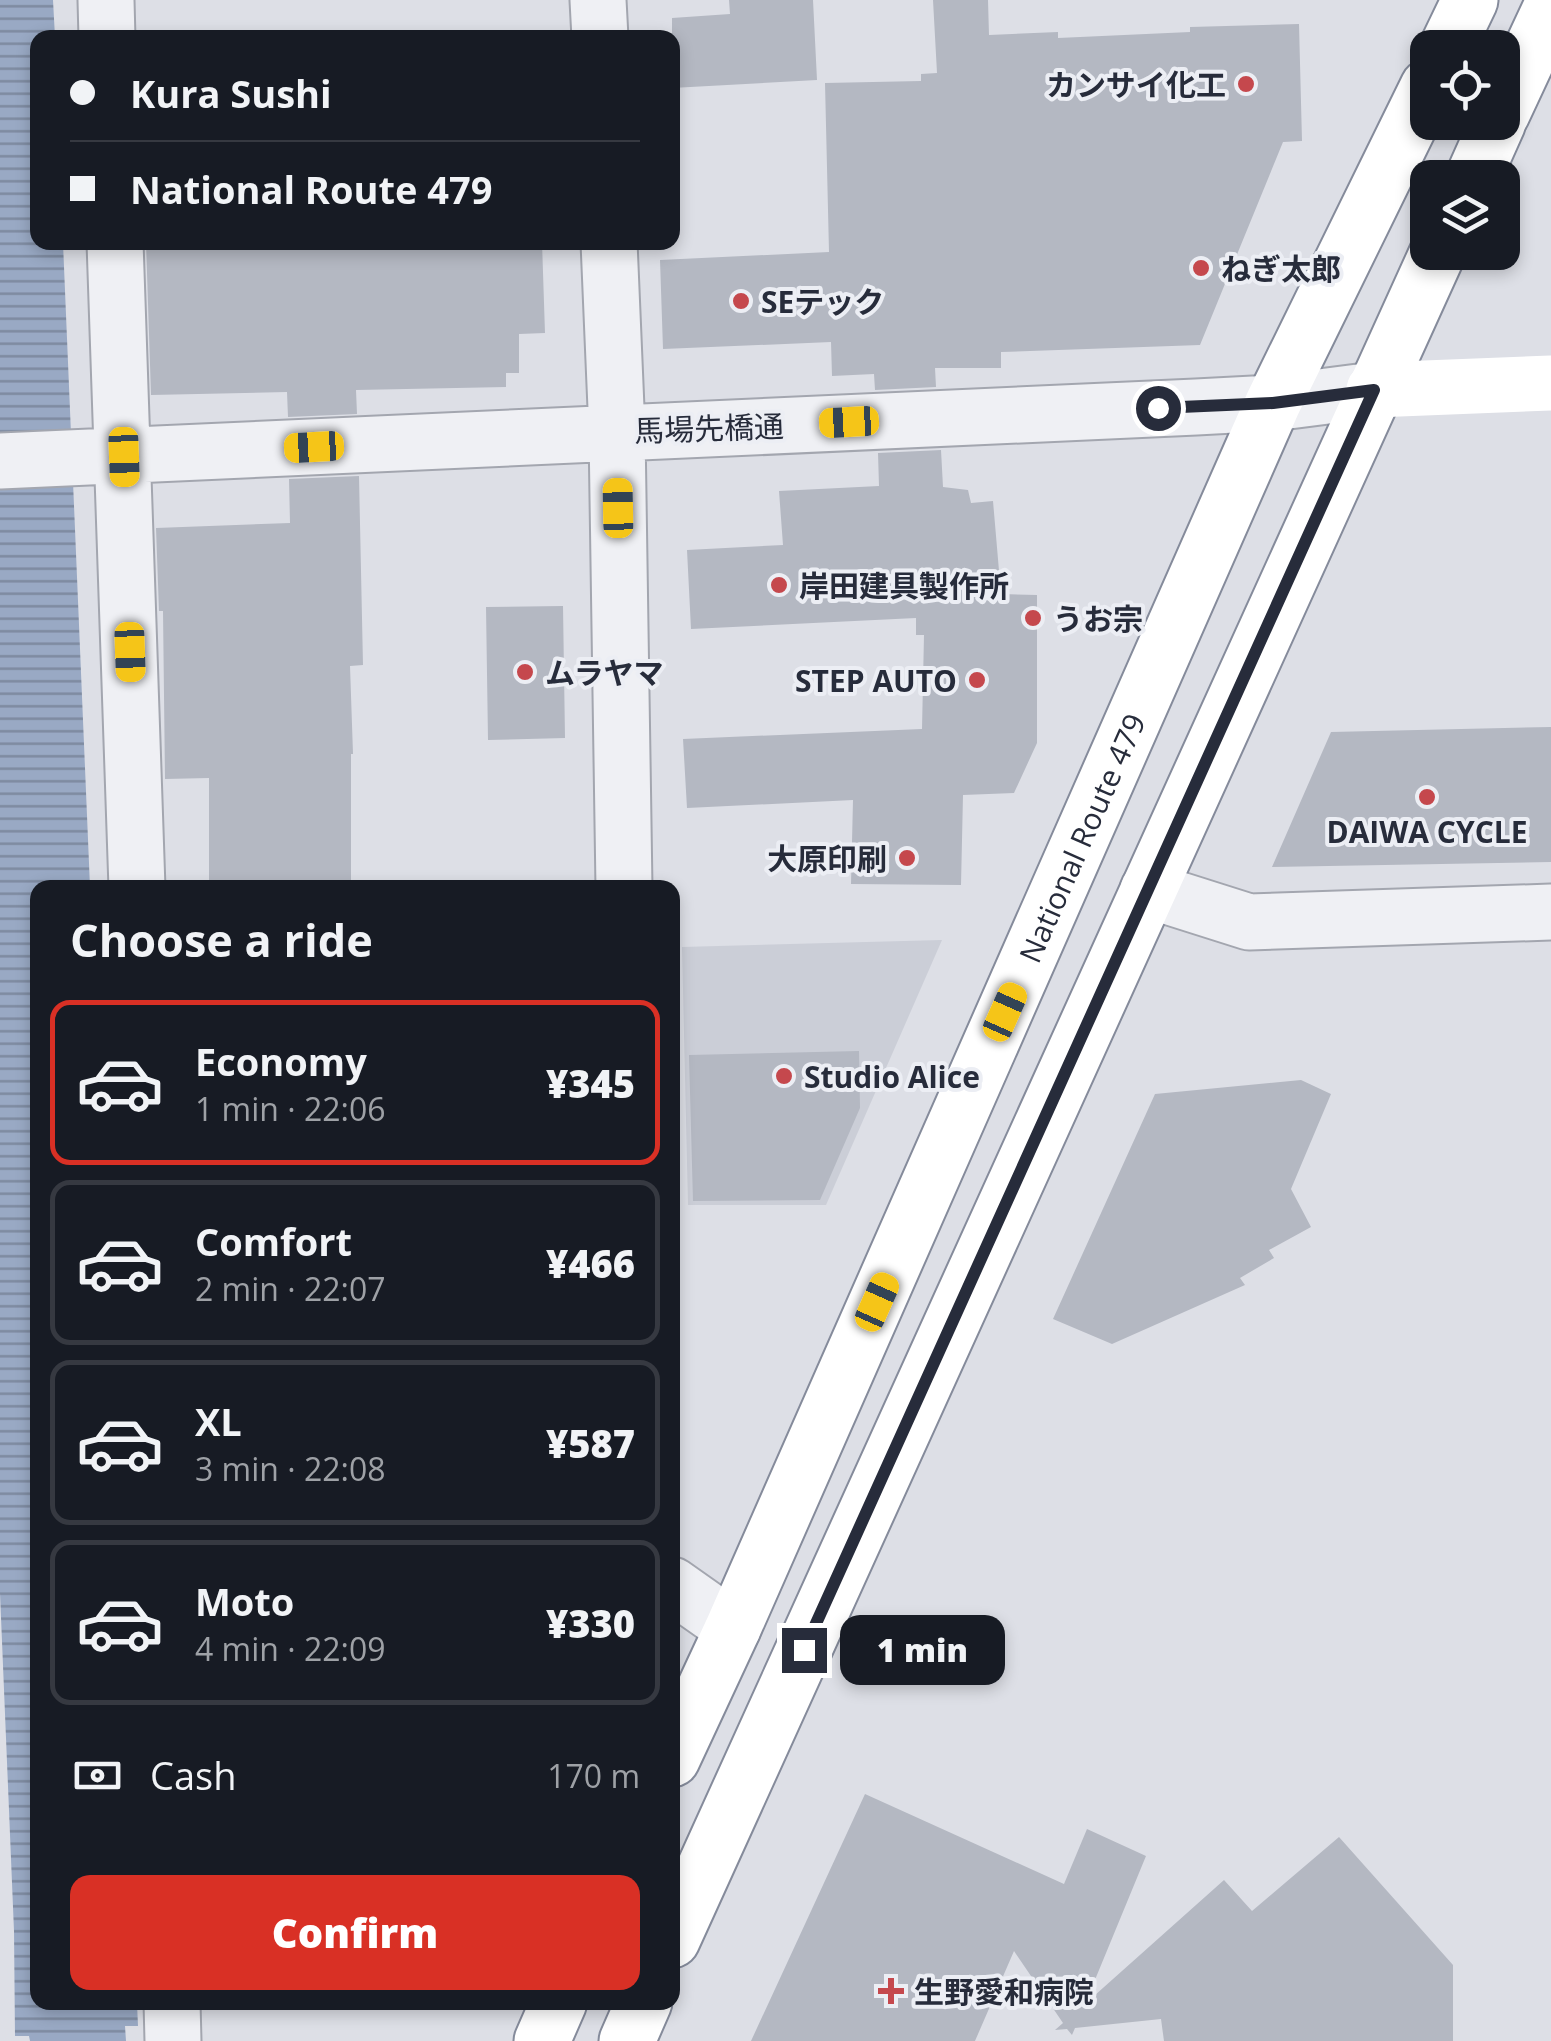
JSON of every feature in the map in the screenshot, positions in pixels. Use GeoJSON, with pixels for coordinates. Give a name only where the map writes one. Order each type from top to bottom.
{"type":"FeatureCollection","features":[{"type":"Feature","properties":{"kind":"main road"},"geometry":{"type":"LineString","coordinates":[[1455,30],[1470,0]]}},
{"type":"Feature","properties":{"kind":"main road"},"geometry":{"type":"LineString","coordinates":[[1520,74],[1551,8]]}},
{"type":"Feature","properties":{"kind":"main road","name":"National Route 479"},"geometry":{"type":"LineString","coordinates":[[680,1741],[1273,403],[1410,124]]}},
{"type":"Feature","properties":{"kind":"main road"},"geometry":{"type":"LineString","coordinates":[[680,1922],[1430,270]]}},
{"type":"Feature","properties":{"kind":"main road","name":"馬場先橋通"},"geometry":{"type":"LineString","coordinates":[[1374,390],[1551,384]]}},
{"type":"Feature","properties":{"kind":"main road"},"geometry":{"type":"LineString","coordinates":[[542,2041],[556,2010]]}},
{"type":"Feature","properties":{"kind":"main road"},"geometry":{"type":"LineString","coordinates":[[627,2041],[641,2010]]}},
{"type":"Feature","properties":{"kind":"street"},"geometry":{"type":"LineString","coordinates":[[106,0],[107,30]]}},
{"type":"Feature","properties":{"kind":"street"},"geometry":{"type":"LineString","coordinates":[[598,0],[600,30]]}},
{"type":"Feature","properties":{"kind":"street"},"geometry":{"type":"LineString","coordinates":[[115,250],[116,457],[138,880]]}},
{"type":"Feature","properties":{"kind":"street"},"geometry":{"type":"LineString","coordinates":[[609,250],[617,432],[624,880]]}},
{"type":"Feature","properties":{"kind":"street","name":"馬場先橋通"},"geometry":{"type":"LineString","coordinates":[[0,461],[1273,403],[1374,390]]}},
{"type":"Feature","properties":{"kind":"street"},"geometry":{"type":"LineString","coordinates":[[1148,890],[1249,922],[1551,912]]}},
{"type":"Feature","properties":{"kind":"street"},"geometry":{"type":"LineString","coordinates":[[680,1591],[733,1628]]}},
{"type":"Feature","properties":{"kind":"street"},"geometry":{"type":"LineString","coordinates":[[172,2010],[173,2041]]}},
{"type":"Feature","properties":{"kind":"shaded area","name":"Studio Alice"},"geometry":{"type":"Polygon","coordinates":[[[942,940],[826,1205],[688,1205],[682,947],[942,940]]]}},
{"type":"Feature","properties":{"kind":"water"},"geometry":{"type":"Polygon","coordinates":[[[0,0],[53,0],[55,30],[30,30],[30,250],[63,250],[90,880],[30,880],[30,2010],[137,2010],[138,2026],[125,2026],[126,2041],[30,2041],[29,2036],[15,2036],[0,1593],[0,0]]]}},
{"type":"Feature","properties":{"kind":"building"},"geometry":{"type":"Polygon","coordinates":[[[729,0],[813,0],[817,80],[680,88],[680,30],[672,30],[672,18],[730,14],[729,0]]]}},
{"type":"Feature","properties":{"kind":"building"},"geometry":{"type":"Polygon","coordinates":[[[933,0],[988,0],[989,35],[1058,32],[1058,38],[1190,32],[1190,27],[1299,24],[1302,141],[1283,142],[1200,345],[1001,352],[1001,368],[935,368],[936,387],[875,390],[874,374],[832,376],[831,342],[663,349],[660,260],[829,252],[825,83],[921,81],[921,74],[937,73],[933,0]]]}},
{"type":"Feature","properties":{"kind":"building"},"geometry":{"type":"Polygon","coordinates":[[[146,250],[542,250],[545,333],[519,334],[519,373],[506,373],[506,387],[356,390],[357,414],[288,417],[287,392],[151,395],[146,250]]]}},
{"type":"Feature","properties":{"kind":"building"},"geometry":{"type":"Polygon","coordinates":[[[941,450],[943,487],[968,490],[971,503],[993,501],[1001,594],[1037,595],[1037,743],[1014,793],[963,795],[961,885],[851,884],[853,800],[687,808],[683,739],[922,729],[924,635],[916,635],[916,618],[691,629],[687,550],[783,545],[779,491],[879,486],[878,453],[941,450]]]}},
{"type":"Feature","properties":{"kind":"building"},"geometry":{"type":"Polygon","coordinates":[[[359,476],[363,665],[350,666],[351,880],[209,880],[209,778],[165,779],[163,611],[159,611],[156,528],[290,523],[289,479],[359,476]]]}},
{"type":"Feature","properties":{"kind":"building","name":"ムラヤマ"},"geometry":{"type":"Polygon","coordinates":[[[563,606],[565,738],[488,740],[486,607],[563,606]]]}},
{"type":"Feature","properties":{"kind":"building","name":"DAIWA CYCLE"},"geometry":{"type":"Polygon","coordinates":[[[1551,727],[1551,862],[1272,867],[1331,732],[1551,727]]]}},
{"type":"Feature","properties":{"kind":"building"},"geometry":{"type":"Polygon","coordinates":[[[859,1051],[860,1108],[820,1200],[693,1201],[689,1055],[859,1051]]]}},
{"type":"Feature","properties":{"kind":"building"},"geometry":{"type":"Polygon","coordinates":[[[1301,1080],[1331,1094],[1291,1189],[1311,1227],[1269,1250],[1274,1258],[1240,1278],[1245,1285],[1112,1344],[1053,1319],[1155,1094],[1301,1080]]]}},
{"type":"Feature","properties":{"kind":"building"},"geometry":{"type":"Polygon","coordinates":[[[865,1794],[1064,1884],[1087,1829],[1146,1856],[1085,2004],[1224,1880],[1252,1911],[1339,1837],[1453,1965],[1453,2041],[1164,2041],[1161,2019],[1075,2028],[1072,2035],[1067,2029],[1055,2030],[1063,2023],[1014,1951],[975,2041],[751,2041],[865,1794]]]}},
{"type":"Feature","properties":{"kind":"place","name":"カンサイ化工"},"geometry":{"type":"Point","coordinates":[1246,84]}},
{"type":"Feature","properties":{"kind":"place","name":"ねぎ太郎"},"geometry":{"type":"Point","coordinates":[1201,268]}},
{"type":"Feature","properties":{"kind":"place","name":"SEテック"},"geometry":{"type":"Point","coordinates":[741,301]}},
{"type":"Feature","properties":{"kind":"place","name":"岸田建具製作所"},"geometry":{"type":"Point","coordinates":[779,585]}},
{"type":"Feature","properties":{"kind":"place","name":"うお宗"},"geometry":{"type":"Point","coordinates":[1033,618]}},
{"type":"Feature","properties":{"kind":"place","name":"ムラヤマ"},"geometry":{"type":"Point","coordinates":[525,672]}},
{"type":"Feature","properties":{"kind":"place","name":"STEP AUTO"},"geometry":{"type":"Point","coordinates":[977,680]}},
{"type":"Feature","properties":{"kind":"place","name":"DAIWA CYCLE"},"geometry":{"type":"Point","coordinates":[1427,797]}},
{"type":"Feature","properties":{"kind":"place","name":"大原印刷"},"geometry":{"type":"Point","coordinates":[907,858]}},
{"type":"Feature","properties":{"kind":"place","name":"Studio Alice"},"geometry":{"type":"Point","coordinates":[784,1076]}},
{"type":"Feature","properties":{"kind":"place","name":"生野愛和病院"},"geometry":{"type":"Point","coordinates":[891,1991]}},
{"type":"Feature","properties":{"kind":"route"},"geometry":{"type":"LineString","coordinates":[[804,1650],[1374,390],[1273,403],[1158,408]]}}]}
